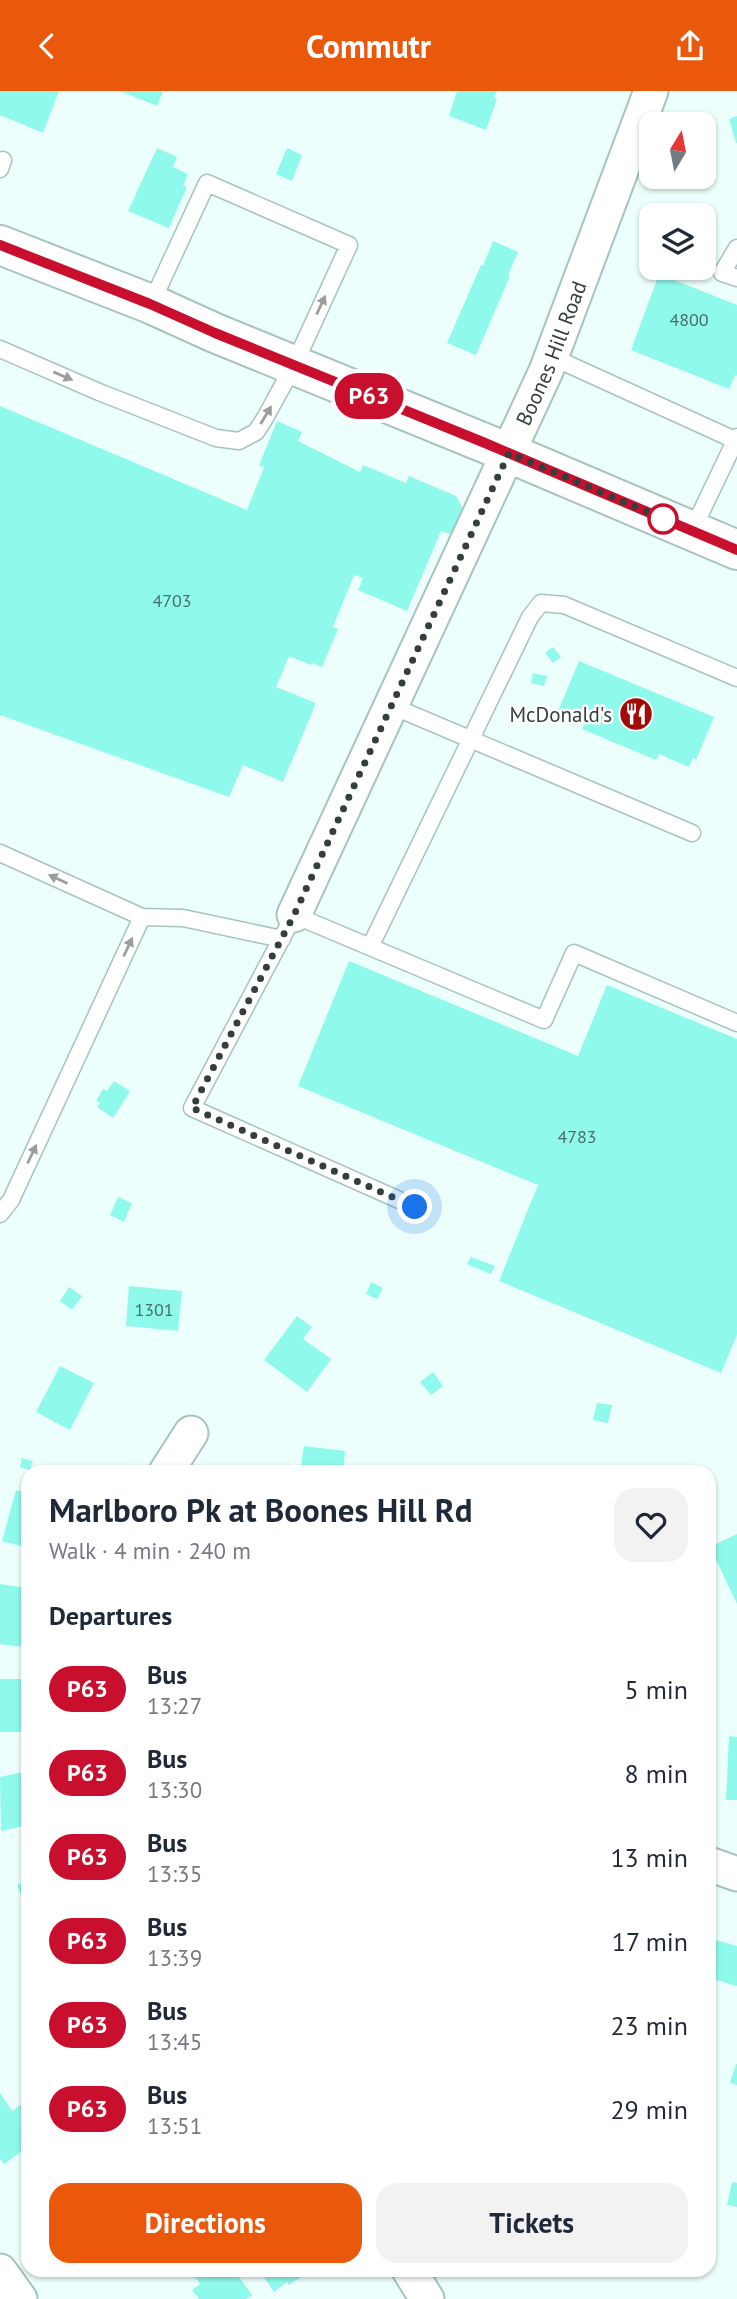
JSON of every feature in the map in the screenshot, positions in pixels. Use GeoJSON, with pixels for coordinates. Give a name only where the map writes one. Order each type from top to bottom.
{"type":"FeatureCollection","features":[{"type":"Feature","properties":{"kind":"main road"},"geometry":{"type":"LineString","coordinates":[[0,245],[150,304],[737,550]]}},
{"type":"Feature","properties":{"kind":"street","name":"Boones Hill Road"},"geometry":{"type":"LineString","coordinates":[[288,927],[393,706],[546,371],[651,91]]}},
{"type":"Feature","properties":{"kind":"street"},"geometry":{"type":"LineString","coordinates":[[170,1465],[191,1433]]}},
{"type":"Feature","properties":{"kind":"street"},"geometry":{"type":"LineString","coordinates":[[716,1866],[737,1874]]}},
{"type":"Feature","properties":{"kind":"street"},"geometry":{"type":"LineString","coordinates":[[0,2271],[20,2299]]}},
{"type":"Feature","properties":{"kind":"street"},"geometry":{"type":"LineString","coordinates":[[413,2277],[427,2299]]}},
{"type":"Feature","properties":{"kind":"lane"},"geometry":{"type":"LineString","coordinates":[[0,349],[216,438],[239,441],[256,432],[294,365],[349,245],[206,183],[150,304]]}},
{"type":"Feature","properties":{"kind":"lane"},"geometry":{"type":"LineString","coordinates":[[737,248],[722,273],[737,278]]}},
{"type":"Feature","properties":{"kind":"lane"},"geometry":{"type":"LineString","coordinates":[[550,356],[737,439],[692,531]]}},
{"type":"Feature","properties":{"kind":"lane"},"geometry":{"type":"LineString","coordinates":[[370,947],[530,617],[541,603],[564,605],[737,678]]}},
{"type":"Feature","properties":{"kind":"lane"},"geometry":{"type":"LineString","coordinates":[[393,706],[692,833]]}},
{"type":"Feature","properties":{"kind":"lane"},"geometry":{"type":"LineString","coordinates":[[0,853],[142,918],[183,918],[288,927],[370,947],[544,1020],[575,953],[737,1023]]}},
{"type":"Feature","properties":{"kind":"lane"},"geometry":{"type":"LineString","coordinates":[[0,1214],[11,1200],[142,918]]}},
{"type":"Feature","properties":{"kind":"lane"},"geometry":{"type":"LineString","coordinates":[[288,927],[192,1108],[415,1207]]}},
{"type":"Feature","properties":{"kind":"building"},"geometry":{"type":"Polygon","coordinates":[[[0,91],[59,91],[43,133],[0,115],[0,91]]]}},
{"type":"Feature","properties":{"kind":"building"},"geometry":{"type":"Polygon","coordinates":[[[120,91],[163,91],[157,106],[120,91]]]}},
{"type":"Feature","properties":{"kind":"building"},"geometry":{"type":"Polygon","coordinates":[[[457,91],[497,91],[494,98],[497,99],[486,130],[449,116],[457,91]]]}},
{"type":"Feature","properties":{"kind":"building"},"geometry":{"type":"Polygon","coordinates":[[[737,116],[737,143],[736,143],[729,119],[737,116]]]}},
{"type":"Feature","properties":{"kind":"building"},"geometry":{"type":"Polygon","coordinates":[[[157,148],[177,157],[173,167],[188,174],[183,186],[187,187],[169,228],[128,211],[157,148]]]}},
{"type":"Feature","properties":{"kind":"building"},"geometry":{"type":"Polygon","coordinates":[[[287,148],[302,155],[292,181],[276,174],[287,148]]]}},
{"type":"Feature","properties":{"kind":"building"},"geometry":{"type":"Polygon","coordinates":[[[493,241],[518,252],[476,355],[447,343],[493,241]]]}},
{"type":"Feature","properties":{"kind":"building"},"geometry":{"type":"Polygon","coordinates":[[[657,280],[674,280],[737,305],[737,376],[735,375],[729,389],[631,350],[657,280]]]}},
{"type":"Feature","properties":{"kind":"building"},"geometry":{"type":"Polygon","coordinates":[[[0,406],[247,510],[264,467],[259,465],[277,421],[302,432],[298,441],[360,472],[363,465],[406,483],[409,476],[456,496],[464,511],[453,535],[441,531],[407,611],[358,590],[363,578],[354,575],[333,627],[338,629],[322,667],[289,656],[276,687],[316,703],[283,782],[243,765],[229,797],[0,715],[0,406]]]}},
{"type":"Feature","properties":{"kind":"building"},"geometry":{"type":"Polygon","coordinates":[[[553,647],[561,657],[553,663],[545,653],[553,647]]]}},
{"type":"Feature","properties":{"kind":"building","name":"McDonald's"},"geometry":{"type":"Polygon","coordinates":[[[579,661],[714,717],[696,760],[693,758],[689,767],[659,754],[656,760],[582,729],[585,722],[558,711],[579,661]]]}},
{"type":"Feature","properties":{"kind":"building"},"geometry":{"type":"Polygon","coordinates":[[[533,673],[547,676],[544,686],[531,683],[533,673]]]}},
{"type":"Feature","properties":{"kind":"building"},"geometry":{"type":"Polygon","coordinates":[[[349,961],[578,1056],[607,985],[737,1039],[737,1335],[721,1373],[499,1281],[538,1185],[298,1086],[349,961]]]}},
{"type":"Feature","properties":{"kind":"building"},"geometry":{"type":"Polygon","coordinates":[[[114,1081],[130,1091],[113,1118],[97,1107],[100,1103],[96,1101],[103,1089],[107,1091],[114,1081]]]}},
{"type":"Feature","properties":{"kind":"building"},"geometry":{"type":"Polygon","coordinates":[[[118,1197],[132,1203],[124,1222],[110,1215],[118,1197]]]}},
{"type":"Feature","properties":{"kind":"building"},"geometry":{"type":"Polygon","coordinates":[[[471,1257],[495,1266],[491,1274],[467,1264],[471,1257]]]}},
{"type":"Feature","properties":{"kind":"building"},"geometry":{"type":"Polygon","coordinates":[[[371,1282],[383,1288],[377,1299],[366,1294],[371,1282]]]}},
{"type":"Feature","properties":{"kind":"building"},"geometry":{"type":"Polygon","coordinates":[[[129,1286],[182,1291],[178,1331],[126,1326],[129,1286]]]}},
{"type":"Feature","properties":{"kind":"building"},"geometry":{"type":"Polygon","coordinates":[[[69,1287],[82,1296],[72,1310],[60,1301],[69,1287]]]}},
{"type":"Feature","properties":{"kind":"building"},"geometry":{"type":"Polygon","coordinates":[[[297,1316],[312,1327],[303,1339],[331,1359],[307,1392],[264,1360],[297,1316]]]}},
{"type":"Feature","properties":{"kind":"building"},"geometry":{"type":"Polygon","coordinates":[[[60,1366],[94,1383],[70,1430],[36,1412],[60,1366]]]}},
{"type":"Feature","properties":{"kind":"building"},"geometry":{"type":"Polygon","coordinates":[[[433,1372],[443,1386],[431,1395],[420,1382],[433,1372]]]}},
{"type":"Feature","properties":{"kind":"building"},"geometry":{"type":"Polygon","coordinates":[[[597,1403],[612,1405],[608,1423],[593,1420],[597,1403]]]}},
{"type":"Feature","properties":{"kind":"building"},"geometry":{"type":"Polygon","coordinates":[[[304,1446],[345,1451],[344,1465],[301,1465],[304,1446]]]}},
{"type":"Feature","properties":{"kind":"building"},"geometry":{"type":"Polygon","coordinates":[[[22,1458],[33,1461],[32,1465],[20,1467],[22,1458]]]}},
{"type":"Feature","properties":{"kind":"building"},"geometry":{"type":"Polygon","coordinates":[[[16,1490],[21,1491],[21,1546],[2,1541],[16,1490]]]}},
{"type":"Feature","properties":{"kind":"building"},"geometry":{"type":"Polygon","coordinates":[[[737,1534],[737,1604],[716,1560],[716,1544],[737,1534]]]}},
{"type":"Feature","properties":{"kind":"building"},"geometry":{"type":"Polygon","coordinates":[[[0,1584],[21,1587],[21,1647],[0,1644],[0,1584]]]}},
{"type":"Feature","properties":{"kind":"building"},"geometry":{"type":"Polygon","coordinates":[[[0,1679],[21,1679],[21,1732],[0,1732],[0,1679]]]}},
{"type":"Feature","properties":{"kind":"building"},"geometry":{"type":"Polygon","coordinates":[[[729,1736],[737,1737],[737,1800],[726,1800],[729,1736]]]}},
{"type":"Feature","properties":{"kind":"building"},"geometry":{"type":"Polygon","coordinates":[[[21,1772],[21,1827],[1,1831],[0,1777],[21,1772]]]}},
{"type":"Feature","properties":{"kind":"building"},"geometry":{"type":"Polygon","coordinates":[[[716,1940],[737,1946],[737,1986],[716,1980],[716,1940]]]}},
{"type":"Feature","properties":{"kind":"building"},"geometry":{"type":"Polygon","coordinates":[[[737,2064],[737,2085],[730,2083],[737,2064]]]}},
{"type":"Feature","properties":{"kind":"building"},"geometry":{"type":"Polygon","coordinates":[[[0,2093],[12,2111],[21,2105],[21,2152],[4,2164],[0,2159],[0,2093]]]}},
{"type":"Feature","properties":{"kind":"building"},"geometry":{"type":"Polygon","coordinates":[[[732,2182],[737,2183],[737,2207],[727,2205],[732,2182]]]}},
{"type":"Feature","properties":{"kind":"building"},"geometry":{"type":"Polygon","coordinates":[[[195,2277],[239,2277],[252,2295],[246,2299],[199,2299],[192,2290],[200,2284],[195,2277]]]}},
{"type":"Feature","properties":{"kind":"building"},"geometry":{"type":"Polygon","coordinates":[[[264,2277],[301,2277],[289,2285],[287,2282],[274,2292],[264,2277]]]}},
{"type":"Feature","properties":{"kind":"bus line","name":"P63"},"geometry":{"type":"LineString","coordinates":[[0,245],[150,304],[737,550]]}},
{"type":"Feature","properties":{"kind":"place","name":"McDonald's"},"geometry":{"type":"Point","coordinates":[636,714]}},
{"type":"Feature","properties":{"kind":"route"},"geometry":{"type":"LineString","coordinates":[[415,1207],[192,1108],[294,915],[509,453],[669,521],[663,519]]}}]}
